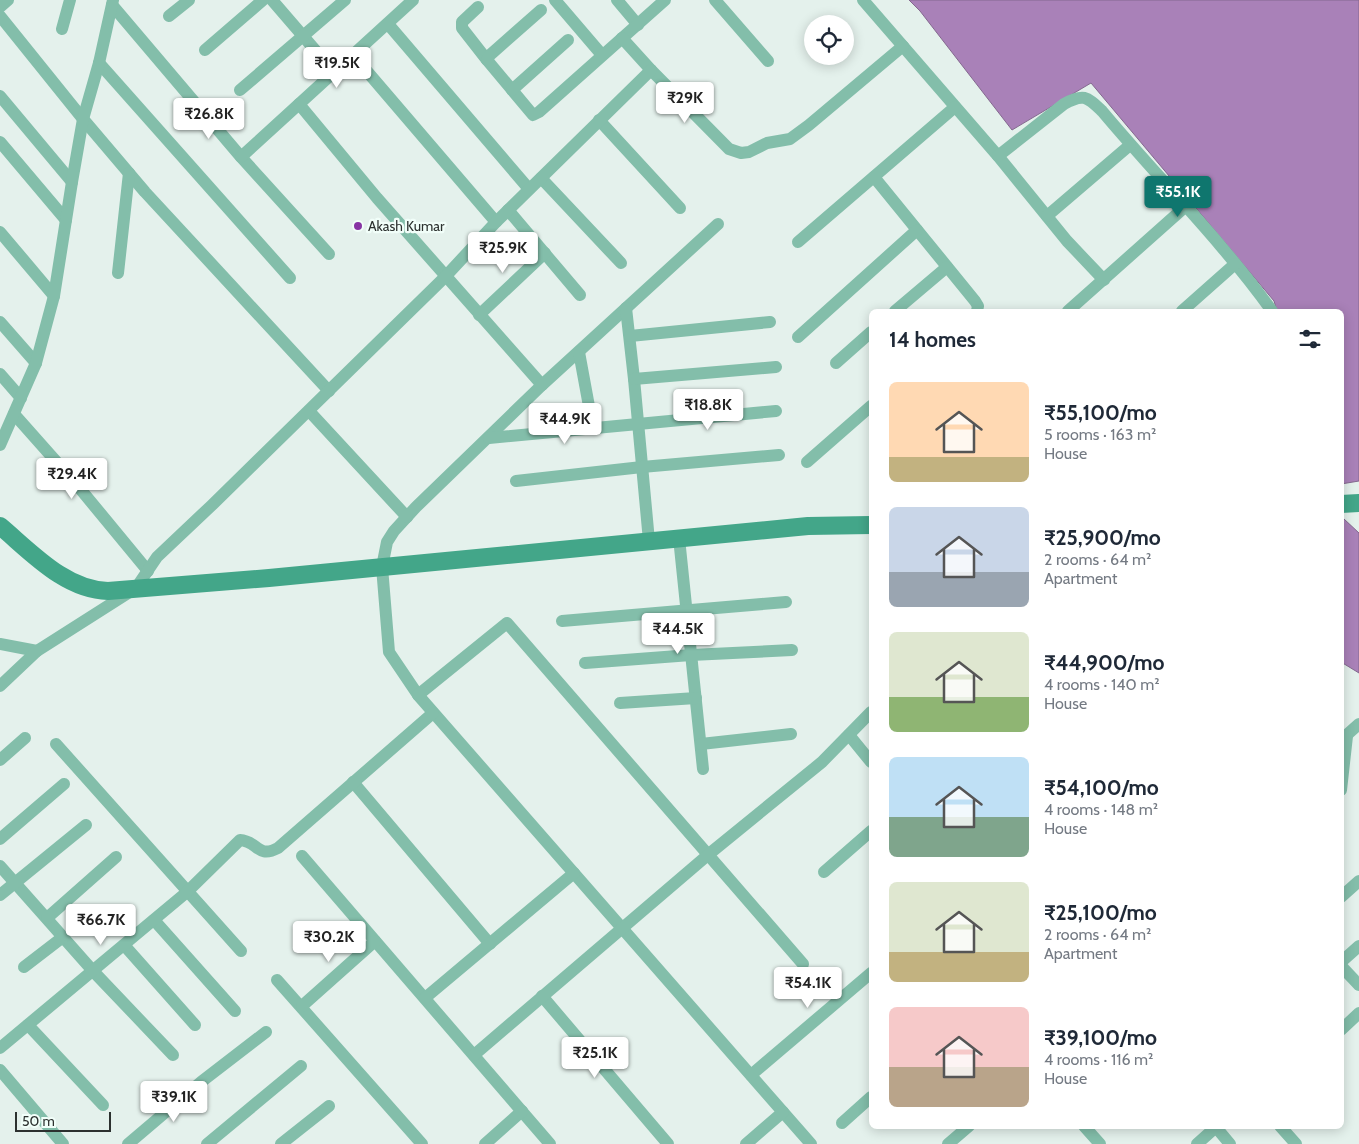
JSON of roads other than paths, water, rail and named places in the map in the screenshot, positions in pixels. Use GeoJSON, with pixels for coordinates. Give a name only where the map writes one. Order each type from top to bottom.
{"type":"FeatureCollection","features":[{"type":"Feature","properties":{"kind":"street"},"geometry":{"type":"LineString","coordinates":[[0,7],[8,0]]}},
{"type":"Feature","properties":{"kind":"street"},"geometry":{"type":"LineString","coordinates":[[62,29],[70,0]]}},
{"type":"Feature","properties":{"kind":"street"},"geometry":{"type":"LineString","coordinates":[[205,50],[264,0]]}},
{"type":"Feature","properties":{"kind":"street"},"geometry":{"type":"LineString","coordinates":[[272,0],[334,72]]}},
{"type":"Feature","properties":{"kind":"street"},"geometry":{"type":"LineString","coordinates":[[240,90],[345,0]]}},
{"type":"Feature","properties":{"kind":"street"},"geometry":{"type":"LineString","coordinates":[[242,157],[413,0]]}},
{"type":"Feature","properties":{"kind":"street"},"geometry":{"type":"LineString","coordinates":[[555,0],[602,55]]}},
{"type":"Feature","properties":{"kind":"street"},"geometry":{"type":"LineString","coordinates":[[617,0],[638,24]]}},
{"type":"Feature","properties":{"kind":"street"},"geometry":{"type":"LineString","coordinates":[[478,7],[462,22],[462,28],[532,115],[535,115],[665,0]]}},
{"type":"Feature","properties":{"kind":"street"},"geometry":{"type":"LineString","coordinates":[[715,0],[768,60]]}},
{"type":"Feature","properties":{"kind":"street"},"geometry":{"type":"LineString","coordinates":[[863,0],[1104,280]]}},
{"type":"Feature","properties":{"kind":"street"},"geometry":{"type":"LineString","coordinates":[[170,16],[184,1]]}},
{"type":"Feature","properties":{"kind":"street"},"geometry":{"type":"LineString","coordinates":[[0,446],[4,425],[14,414],[36,363],[54,296],[83,119],[99,63],[113,2]]}},
{"type":"Feature","properties":{"kind":"street"},"geometry":{"type":"LineString","coordinates":[[113,2],[242,157],[329,254]]}},
{"type":"Feature","properties":{"kind":"street"},"geometry":{"type":"LineString","coordinates":[[487,60],[490,55],[541,10]]}},
{"type":"Feature","properties":{"kind":"street"},"geometry":{"type":"LineString","coordinates":[[0,16],[129,173],[328,391]]}},
{"type":"Feature","properties":{"kind":"street"},"geometry":{"type":"LineString","coordinates":[[388,24],[529,189]]}},
{"type":"Feature","properties":{"kind":"street"},"geometry":{"type":"LineString","coordinates":[[622,38],[729,149],[741,153],[750,152],[767,143],[790,139],[903,46]]}},
{"type":"Feature","properties":{"kind":"street"},"geometry":{"type":"LineString","coordinates":[[512,90],[568,40]]}},
{"type":"Feature","properties":{"kind":"street"},"geometry":{"type":"LineString","coordinates":[[353,55],[496,222]]}},
{"type":"Feature","properties":{"kind":"street"},"geometry":{"type":"LineString","coordinates":[[99,63],[290,278]]}},
{"type":"Feature","properties":{"kind":"street"},"geometry":{"type":"LineString","coordinates":[[0,686],[37,652],[136,588],[157,557],[446,277],[496,222],[651,70]]}},
{"type":"Feature","properties":{"kind":"street"},"geometry":{"type":"LineString","coordinates":[[0,96],[72,182]]}},
{"type":"Feature","properties":{"kind":"street"},"geometry":{"type":"LineString","coordinates":[[998,156],[1064,104],[1080,96],[1091,101],[1186,206],[1270,309]]}},
{"type":"Feature","properties":{"kind":"street"},"geometry":{"type":"LineString","coordinates":[[299,104],[446,277],[542,386]]}},
{"type":"Feature","properties":{"kind":"street"},"geometry":{"type":"LineString","coordinates":[[798,242],[956,107]]}},
{"type":"Feature","properties":{"kind":"street"},"geometry":{"type":"LineString","coordinates":[[599,120],[680,208]]}},
{"type":"Feature","properties":{"kind":"street"},"geometry":{"type":"LineString","coordinates":[[0,142],[66,220]]}},
{"type":"Feature","properties":{"kind":"street"},"geometry":{"type":"LineString","coordinates":[[1047,216],[1130,145]]}},
{"type":"Feature","properties":{"kind":"street"},"geometry":{"type":"LineString","coordinates":[[118,273],[129,173]]}},
{"type":"Feature","properties":{"kind":"street"},"geometry":{"type":"LineString","coordinates":[[874,177],[975,301],[977,309]]}},
{"type":"Feature","properties":{"kind":"street"},"geometry":{"type":"LineString","coordinates":[[541,178],[621,262]]}},
{"type":"Feature","properties":{"kind":"street"},"geometry":{"type":"LineString","coordinates":[[1070,309],[1186,206]]}},
{"type":"Feature","properties":{"kind":"street"},"geometry":{"type":"LineString","coordinates":[[508,210],[580,295]]}},
{"type":"Feature","properties":{"kind":"street"},"geometry":{"type":"LineString","coordinates":[[718,224],[542,386],[394,531],[387,542],[382,567],[389,652],[418,696],[751,1075],[796,1127],[804,1142]]}},
{"type":"Feature","properties":{"kind":"street"},"geometry":{"type":"LineString","coordinates":[[798,337],[917,230]]}},
{"type":"Feature","properties":{"kind":"street"},"geometry":{"type":"LineString","coordinates":[[0,232],[54,296]]}},
{"type":"Feature","properties":{"kind":"street"},"geometry":{"type":"LineString","coordinates":[[479,315],[545,253]]}},
{"type":"Feature","properties":{"kind":"street"},"geometry":{"type":"LineString","coordinates":[[1184,309],[1235,264]]}},
{"type":"Feature","properties":{"kind":"street"},"geometry":{"type":"LineString","coordinates":[[897,309],[946,267]]}},
{"type":"Feature","properties":{"kind":"street"},"geometry":{"type":"LineString","coordinates":[[626,308],[649,541]]}},
{"type":"Feature","properties":{"kind":"street"},"geometry":{"type":"LineString","coordinates":[[0,322],[36,363]]}},
{"type":"Feature","properties":{"kind":"street"},"geometry":{"type":"LineString","coordinates":[[630,336],[770,322]]}},
{"type":"Feature","properties":{"kind":"street"},"geometry":{"type":"LineString","coordinates":[[836,363],[869,334]]}},
{"type":"Feature","properties":{"kind":"street"},"geometry":{"type":"LineString","coordinates":[[579,352],[593,428]]}},
{"type":"Feature","properties":{"kind":"street"},"geometry":{"type":"LineString","coordinates":[[634,380],[776,367]]}},
{"type":"Feature","properties":{"kind":"street"},"geometry":{"type":"LineString","coordinates":[[0,374],[21,398]]}},
{"type":"Feature","properties":{"kind":"street"},"geometry":{"type":"LineString","coordinates":[[807,462],[869,408]]}},
{"type":"Feature","properties":{"kind":"street"},"geometry":{"type":"LineString","coordinates":[[309,411],[407,517]]}},
{"type":"Feature","properties":{"kind":"street"},"geometry":{"type":"LineString","coordinates":[[489,438],[776,411]]}},
{"type":"Feature","properties":{"kind":"street"},"geometry":{"type":"LineString","coordinates":[[14,414],[77,485],[148,571]]}},
{"type":"Feature","properties":{"kind":"street"},"geometry":{"type":"LineString","coordinates":[[516,481],[642,467],[779,455]]}},
{"type":"Feature","properties":{"kind":"street"},"geometry":{"type":"LineString","coordinates":[[1344,504],[1359,503]]}},
{"type":"Feature","properties":{"kind":"street"},"geometry":{"type":"LineString","coordinates":[[0,526],[50,567],[75,584],[94,591],[108,591],[269,578],[808,526],[869,525]]}},
{"type":"Feature","properties":{"kind":"street"},"geometry":{"type":"LineString","coordinates":[[679,538],[703,769]]}},
{"type":"Feature","properties":{"kind":"street"},"geometry":{"type":"LineString","coordinates":[[562,621],[786,602]]}},
{"type":"Feature","properties":{"kind":"street"},"geometry":{"type":"LineString","coordinates":[[418,696],[507,622],[803,964]]}},
{"type":"Feature","properties":{"kind":"street"},"geometry":{"type":"LineString","coordinates":[[0,644],[37,652]]}},
{"type":"Feature","properties":{"kind":"street"},"geometry":{"type":"LineString","coordinates":[[585,663],[792,650]]}},
{"type":"Feature","properties":{"kind":"street"},"geometry":{"type":"LineString","coordinates":[[620,703],[696,698]]}},
{"type":"Feature","properties":{"kind":"street"},"geometry":{"type":"LineString","coordinates":[[0,1048],[187,892],[240,840],[248,840],[260,851],[270,853],[283,844],[433,713]]}},
{"type":"Feature","properties":{"kind":"street"},"geometry":{"type":"LineString","coordinates":[[474,1055],[709,854],[822,762],[869,714]]}},
{"type":"Feature","properties":{"kind":"street"},"geometry":{"type":"LineString","coordinates":[[1344,738],[1359,724]]}},
{"type":"Feature","properties":{"kind":"street"},"geometry":{"type":"LineString","coordinates":[[701,744],[791,734]]}},
{"type":"Feature","properties":{"kind":"street"},"geometry":{"type":"LineString","coordinates":[[849,736],[869,760]]}},
{"type":"Feature","properties":{"kind":"street"},"geometry":{"type":"LineString","coordinates":[[0,760],[25,738]]}},
{"type":"Feature","properties":{"kind":"street"},"geometry":{"type":"LineString","coordinates":[[56,744],[241,951]]}},
{"type":"Feature","properties":{"kind":"street"},"geometry":{"type":"LineString","coordinates":[[353,782],[490,944]]}},
{"type":"Feature","properties":{"kind":"street"},"geometry":{"type":"LineString","coordinates":[[0,839],[64,784]]}},
{"type":"Feature","properties":{"kind":"street"},"geometry":{"type":"LineString","coordinates":[[0,895],[86,825]]}},
{"type":"Feature","properties":{"kind":"street"},"geometry":{"type":"LineString","coordinates":[[824,872],[869,832]]}},
{"type":"Feature","properties":{"kind":"street"},"geometry":{"type":"LineString","coordinates":[[302,856],[550,1144]]}},
{"type":"Feature","properties":{"kind":"street"},"geometry":{"type":"LineString","coordinates":[[47,918],[116,857]]}},
{"type":"Feature","properties":{"kind":"street"},"geometry":{"type":"LineString","coordinates":[[0,866],[93,970],[173,1055]]}},
{"type":"Feature","properties":{"kind":"street"},"geometry":{"type":"LineString","coordinates":[[425,998],[574,873]]}},
{"type":"Feature","properties":{"kind":"street"},"geometry":{"type":"LineString","coordinates":[[1344,894],[1359,881]]}},
{"type":"Feature","properties":{"kind":"street"},"geometry":{"type":"LineString","coordinates":[[154,920],[235,1011]]}},
{"type":"Feature","properties":{"kind":"street"},"geometry":{"type":"LineString","coordinates":[[24,967],[63,936]]}},
{"type":"Feature","properties":{"kind":"street"},"geometry":{"type":"LineString","coordinates":[[302,1006],[375,941]]}},
{"type":"Feature","properties":{"kind":"street"},"geometry":{"type":"LineString","coordinates":[[124,945],[195,1025]]}},
{"type":"Feature","properties":{"kind":"street"},"geometry":{"type":"LineString","coordinates":[[1344,961],[1359,946]]}},
{"type":"Feature","properties":{"kind":"street"},"geometry":{"type":"LineString","coordinates":[[1344,968],[1359,985]]}},
{"type":"Feature","properties":{"kind":"street"},"geometry":{"type":"LineString","coordinates":[[751,1075],[869,975]]}},
{"type":"Feature","properties":{"kind":"street"},"geometry":{"type":"LineString","coordinates":[[277,980],[302,1006],[422,1144]]}},
{"type":"Feature","properties":{"kind":"street"},"geometry":{"type":"LineString","coordinates":[[542,996],[668,1144]]}},
{"type":"Feature","properties":{"kind":"street"},"geometry":{"type":"LineString","coordinates":[[1344,1027],[1359,1014]]}},
{"type":"Feature","properties":{"kind":"street"},"geometry":{"type":"LineString","coordinates":[[28,1025],[103,1105]]}},
{"type":"Feature","properties":{"kind":"street"},"geometry":{"type":"LineString","coordinates":[[128,1144],[201,1082],[266,1032]]}},
{"type":"Feature","properties":{"kind":"street"},"geometry":{"type":"LineString","coordinates":[[207,1144],[301,1066]]}},
{"type":"Feature","properties":{"kind":"street"},"geometry":{"type":"LineString","coordinates":[[0,1070],[63,1144]]}},
{"type":"Feature","properties":{"kind":"street"},"geometry":{"type":"LineString","coordinates":[[842,1123],[869,1099]]}},
{"type":"Feature","properties":{"kind":"street"},"geometry":{"type":"LineString","coordinates":[[280,1144],[329,1106]]}},
{"type":"Feature","properties":{"kind":"street"},"geometry":{"type":"LineString","coordinates":[[485,1144],[522,1111]]}},
{"type":"Feature","properties":{"kind":"street"},"geometry":{"type":"LineString","coordinates":[[746,1144],[783,1112]]}},
{"type":"Feature","properties":{"kind":"street"},"geometry":{"type":"LineString","coordinates":[[948,1144],[966,1129]]}},
{"type":"Feature","properties":{"kind":"street"},"geometry":{"type":"LineString","coordinates":[[1087,1129],[1100,1144]]}},
{"type":"Feature","properties":{"kind":"street"},"geometry":{"type":"LineString","coordinates":[[1197,1144],[1214,1129]]}},
{"type":"Feature","properties":{"kind":"street"},"geometry":{"type":"LineString","coordinates":[[1218,1129],[1230,1144]]}},
{"type":"Feature","properties":{"kind":"street"},"geometry":{"type":"LineString","coordinates":[[1283,1129],[1296,1144]]}},
{"type":"Feature","properties":{"kind":"place","name":"Akash Kumar"},"geometry":{"type":"Point","coordinates":[358,226]}}]}
